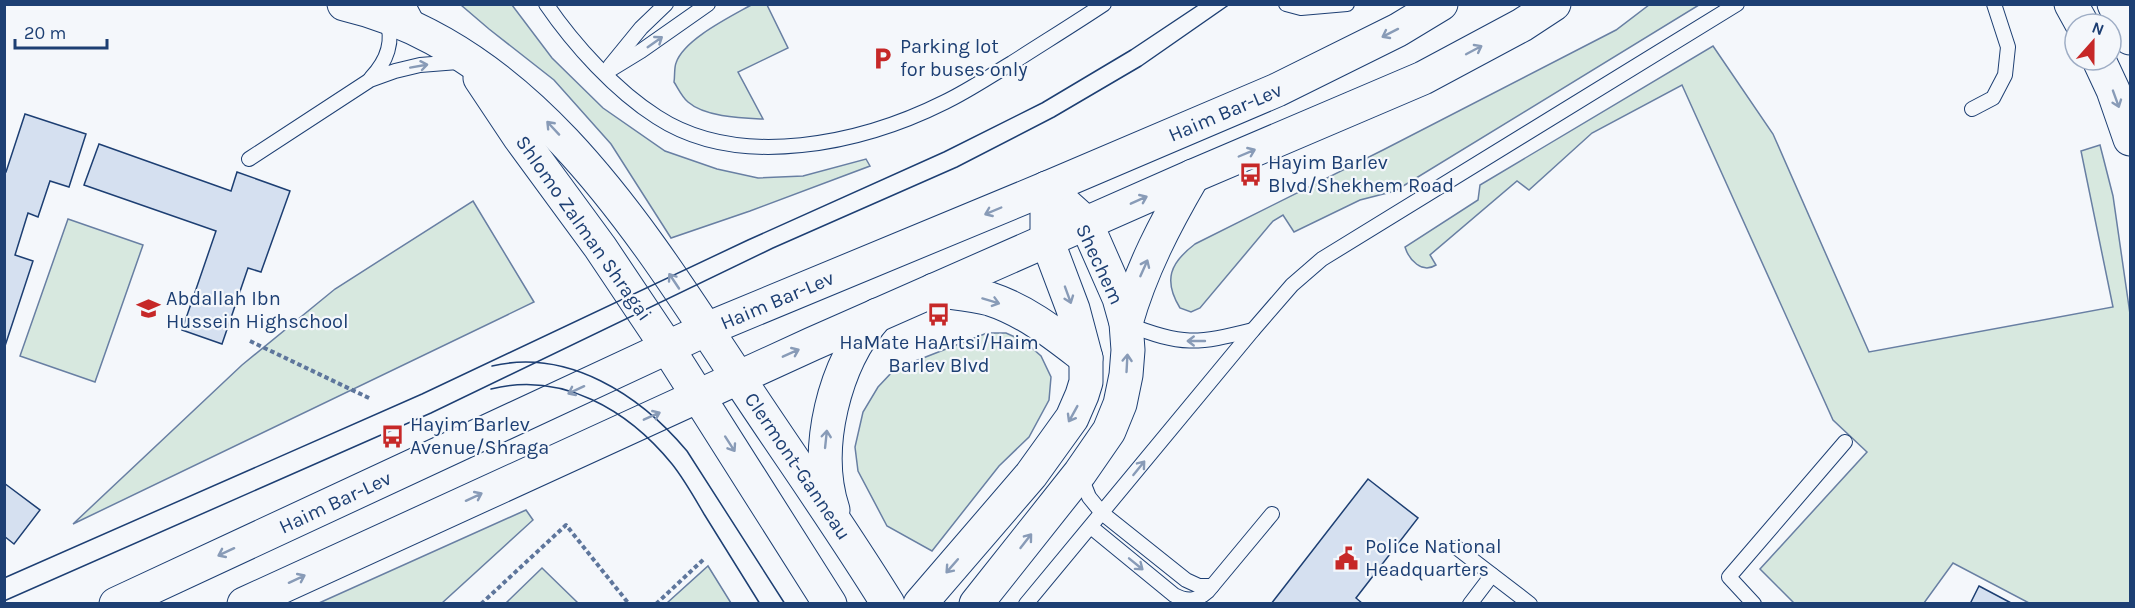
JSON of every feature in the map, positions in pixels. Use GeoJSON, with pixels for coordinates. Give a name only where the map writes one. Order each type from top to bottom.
{"type":"FeatureCollection","features":[{"type":"Feature","properties":{"kind":"main road","name":"Shlomo Zalman Shragai"},"geometry":{"type":"LineString","coordinates":[[344,4],[391,7],[523,100],[576,153],[658,257],[707,329]]}},
{"type":"Feature","properties":{"kind":"main road","name":"Haim Bar-Lev"},"geometry":{"type":"LineString","coordinates":[[116,603],[707,329],[1277,90],[1398,30],[1441,4]]}},
{"type":"Feature","properties":{"kind":"main road"},"geometry":{"type":"LineString","coordinates":[[244,603],[877,315],[1423,78],[1522,25],[1554,4]]}},
{"type":"Feature","properties":{"kind":"main road"},"geometry":{"type":"LineString","coordinates":[[2114,4],[2130,38]]}},
{"type":"Feature","properties":{"kind":"main road","name":"Shlomo Zalman Shragai"},"geometry":{"type":"LineString","coordinates":[[470,61],[520,138],[600,247],[699,395]]}},
{"type":"Feature","properties":{"kind":"main road"},"geometry":{"type":"LineString","coordinates":[[2105,72],[2130,139]]}},
{"type":"Feature","properties":{"kind":"main road"},"geometry":{"type":"LineString","coordinates":[[1126,323],[1145,266],[1193,176]]}},
{"type":"Feature","properties":{"kind":"main road","name":"Shechem"},"geometry":{"type":"LineString","coordinates":[[976,603],[1080,472],[1109,431],[1120,404],[1126,375],[1128,350],[1126,323],[1119,298],[1086,223],[1047,188]]}},
{"type":"Feature","properties":{"kind":"main road","name":"Shechem"},"geometry":{"type":"LineString","coordinates":[[920,603],[1031,475],[1066,426],[1086,382],[1086,358],[1073,309],[1047,240],[1047,188]]}},
{"type":"Feature","properties":{"kind":"main road"},"geometry":{"type":"LineString","coordinates":[[934,291],[977,296],[1009,306],[1036,322],[1086,358]]}},
{"type":"Feature","properties":{"kind":"main road"},"geometry":{"type":"LineString","coordinates":[[845,536],[832,508],[827,486],[825,463],[827,434],[835,396],[848,359],[863,331],[877,315]]}},
{"type":"Feature","properties":{"kind":"main road","name":"Clermont-Ganneau"},"geometry":{"type":"LineString","coordinates":[[707,329],[888,603]]}},
{"type":"Feature","properties":{"kind":"main road"},"geometry":{"type":"LineString","coordinates":[[699,395],[830,603]]}},
{"type":"Feature","properties":{"kind":"lane"},"geometry":{"type":"LineString","coordinates":[[546,4],[565,29],[605,73],[658,118],[681,130],[711,140],[774,147],[840,140],[910,118],[946,102],[1104,4]]}},
{"type":"Feature","properties":{"kind":"lane"},"geometry":{"type":"LineString","coordinates":[[605,73],[641,28],[666,4]]}},
{"type":"Feature","properties":{"kind":"lane"},"geometry":{"type":"LineString","coordinates":[[605,73],[708,4]]}},
{"type":"Feature","properties":{"kind":"lane"},"geometry":{"type":"LineString","coordinates":[[1286,4],[1314,6],[1347,4]]}},
{"type":"Feature","properties":{"kind":"lane"},"geometry":{"type":"LineString","coordinates":[[1026,603],[1091,528],[1253,330],[1292,285],[1322,259],[1737,4]]}},
{"type":"Feature","properties":{"kind":"lane"},"geometry":{"type":"LineString","coordinates":[[1972,109],[1993,98],[2005,75],[2008,47],[1994,4]]}},
{"type":"Feature","properties":{"kind":"lane"},"geometry":{"type":"LineString","coordinates":[[370,80],[383,65],[389,44],[391,7]]}},
{"type":"Feature","properties":{"kind":"lane"},"geometry":{"type":"LineString","coordinates":[[249,159],[370,80],[395,70],[420,65],[470,61]]}},
{"type":"Feature","properties":{"kind":"lane"},"geometry":{"type":"LineString","coordinates":[[1126,323],[1172,340],[1194,342],[1214,340],[1253,330]]}},
{"type":"Feature","properties":{"kind":"lane"},"geometry":{"type":"LineString","coordinates":[[1754,603],[1729,577],[1845,442]]}},
{"type":"Feature","properties":{"kind":"lane"},"geometry":{"type":"LineString","coordinates":[[1080,472],[1089,497],[1102,513],[1186,580],[1199,586],[1212,586]]}},
{"type":"Feature","properties":{"kind":"lane"},"geometry":{"type":"LineString","coordinates":[[1091,528],[1178,597],[1187,600],[1196,599],[1212,586],[1272,514]]}},
{"type":"Feature","properties":{"kind":"lane"},"geometry":{"type":"LineString","coordinates":[[1457,548],[1530,603]]}},
{"type":"Feature","properties":{"kind":"lane"},"geometry":{"type":"LineString","coordinates":[[1470,603],[1492,575]]}},
{"type":"Feature","properties":{"kind":"path"},"geometry":{"type":"LineString","coordinates":[[250,341],[371,399]]}},
{"type":"Feature","properties":{"kind":"path"},"geometry":{"type":"LineString","coordinates":[[481,603],[566,525],[629,603]]}},
{"type":"Feature","properties":{"kind":"path"},"geometry":{"type":"LineString","coordinates":[[656,603],[705,558]]}},
{"type":"Feature","properties":{"kind":"shaded area"},"geometry":{"type":"Polygon","coordinates":[[[753,4],[767,5],[788,48],[738,72],[763,119],[724,116],[695,107],[684,98],[674,82],[675,65],[681,54],[698,37],[753,4]]]}},
{"type":"Feature","properties":{"kind":"shaded area"},"geometry":{"type":"Polygon","coordinates":[[[461,5],[512,5],[552,58],[603,108],[665,151],[717,169],[758,178],[803,176],[866,159],[870,166],[671,238],[611,144],[554,80],[461,5]]]}},
{"type":"Feature","properties":{"kind":"shaded area"},"geometry":{"type":"Polygon","coordinates":[[[1649,5],[1699,5],[1395,191],[1360,200],[1294,232],[1283,215],[1273,221],[1200,308],[1191,312],[1180,308],[1172,289],[1172,273],[1180,258],[1195,244],[1616,30],[1649,5]]]}},
{"type":"Feature","properties":{"kind":"shaded area"},"geometry":{"type":"Polygon","coordinates":[[[1713,46],[1773,134],[1869,352],[2113,307],[2081,151],[2100,145],[2113,196],[2130,314],[2130,603],[2029,603],[1953,563],[1924,603],[1794,603],[1760,569],[1867,452],[1833,420],[1682,85],[1592,133],[1529,190],[1517,181],[1430,255],[1436,265],[1421,267],[1410,257],[1405,247],[1478,200],[1480,185],[1713,46]]]}},
{"type":"Feature","properties":{"kind":"shaded area"},"geometry":{"type":"Polygon","coordinates":[[[473,201],[534,302],[73,524],[242,365],[335,289],[473,201]]]}},
{"type":"Feature","properties":{"kind":"shaded area"},"geometry":{"type":"Polygon","coordinates":[[[68,219],[143,245],[95,382],[20,356],[68,219]]]}},
{"type":"Feature","properties":{"kind":"shaded area"},"geometry":{"type":"Polygon","coordinates":[[[987,333],[1006,333],[1024,341],[1041,356],[1051,377],[1049,400],[1029,437],[999,466],[932,551],[887,526],[858,471],[855,447],[863,412],[878,387],[895,369],[987,333]]]}},
{"type":"Feature","properties":{"kind":"shaded area"},"geometry":{"type":"Polygon","coordinates":[[[526,510],[533,520],[442,603],[319,603],[526,510]]]}},
{"type":"Feature","properties":{"kind":"shaded area"},"geometry":{"type":"Polygon","coordinates":[[[708,566],[731,603],[667,603],[708,566]]]}},
{"type":"Feature","properties":{"kind":"shaded area"},"geometry":{"type":"Polygon","coordinates":[[[542,568],[578,603],[506,603],[542,568]]]}},
{"type":"Feature","properties":{"kind":"building"},"geometry":{"type":"Polygon","coordinates":[[[25,114],[86,134],[69,187],[50,181],[38,217],[28,213],[15,255],[33,261],[4,349],[4,172],[6,172],[25,114]]]}},
{"type":"Feature","properties":{"kind":"building"},"geometry":{"type":"Polygon","coordinates":[[[99,144],[231,191],[237,172],[290,191],[261,272],[248,268],[222,344],[182,330],[216,231],[84,185],[99,144]]]}},
{"type":"Feature","properties":{"kind":"building","name":"Police National Headquarters"},"geometry":{"type":"Polygon","coordinates":[[[1368,479],[1418,518],[1356,598],[1363,604],[1271,604],[1368,479]]]}},
{"type":"Feature","properties":{"kind":"building"},"geometry":{"type":"Polygon","coordinates":[[[4,483],[40,510],[14,544],[4,536],[4,483]]]}},
{"type":"Feature","properties":{"kind":"building"},"geometry":{"type":"Polygon","coordinates":[[[1979,586],[2013,604],[1970,604],[1979,586]]]}},
{"type":"Feature","properties":{"kind":"tram line"},"geometry":{"type":"LineString","coordinates":[[4,578],[422,394],[748,240],[944,152],[1042,103],[1131,50],[1200,4]]}},
{"type":"Feature","properties":{"kind":"tram line"},"geometry":{"type":"LineString","coordinates":[[4,601],[431,413],[773,248],[957,167],[1054,117],[1141,66],[1230,4]]}},
{"type":"Feature","properties":{"kind":"tram line"},"geometry":{"type":"LineString","coordinates":[[492,366],[520,362],[548,364],[575,370],[625,395],[647,412],[687,451],[785,604]]}},
{"type":"Feature","properties":{"kind":"tram line"},"geometry":{"type":"LineString","coordinates":[[491,389],[517,385],[543,386],[568,391],[592,400],[635,427],[655,445],[681,476],[760,604]]}},
{"type":"Feature","properties":{"kind":"place","name":"Parking lot for buses only"},"geometry":{"type":"Point","coordinates":[882,58]}},
{"type":"Feature","properties":{"kind":"place","name":"Hayim Barlev Blvd/Shekhem Road"},"geometry":{"type":"Point","coordinates":[1250,174]}},
{"type":"Feature","properties":{"kind":"place","name":"Abdallah Ibn Hussein Highschool"},"geometry":{"type":"Point","coordinates":[148,309]}},
{"type":"Feature","properties":{"kind":"place","name":"HaMate HaArtsi/Haim Barlev Blvd"},"geometry":{"type":"Point","coordinates":[939,314]}},
{"type":"Feature","properties":{"kind":"place","name":"Hayim Barlev Avenue/Shraga"},"geometry":{"type":"Point","coordinates":[392,436]}},
{"type":"Feature","properties":{"kind":"place","name":"Police National Headquarters"},"geometry":{"type":"Point","coordinates":[1347,558]}}]}
